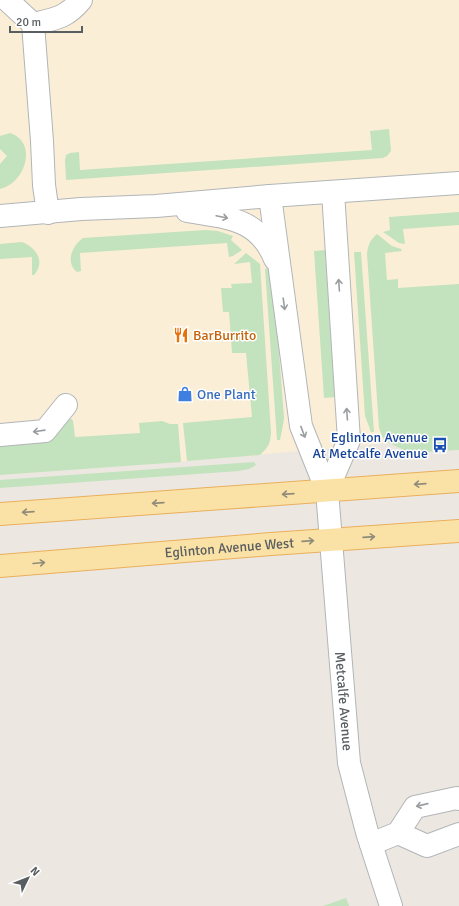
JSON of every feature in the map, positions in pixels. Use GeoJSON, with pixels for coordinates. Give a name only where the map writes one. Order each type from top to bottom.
{"type":"FeatureCollection","features":[{"type":"Feature","properties":{"kind":"main road"},"geometry":{"type":"LineString","coordinates":[[0,514],[459,482]]}},
{"type":"Feature","properties":{"kind":"main road","name":"Eglinton Avenue West"},"geometry":{"type":"LineString","coordinates":[[0,566],[459,531]]}},
{"type":"Feature","properties":{"kind":"street"},"geometry":{"type":"LineString","coordinates":[[7,0],[33,24],[44,184],[48,213]]}},
{"type":"Feature","properties":{"kind":"street"},"geometry":{"type":"LineString","coordinates":[[33,24],[64,15],[73,10],[81,0]]}},
{"type":"Feature","properties":{"kind":"street"},"geometry":{"type":"LineString","coordinates":[[0,216],[81,209],[156,206],[270,196],[459,184]]}},
{"type":"Feature","properties":{"kind":"street"},"geometry":{"type":"LineString","coordinates":[[327,491],[349,440],[333,192]]}},
{"type":"Feature","properties":{"kind":"street"},"geometry":{"type":"LineString","coordinates":[[270,196],[301,426],[327,491]]}},
{"type":"Feature","properties":{"kind":"street"},"geometry":{"type":"LineString","coordinates":[[156,206],[224,217],[256,230],[265,240],[280,273]]}},
{"type":"Feature","properties":{"kind":"street"},"geometry":{"type":"LineString","coordinates":[[0,435],[45,431],[66,405]]}},
{"type":"Feature","properties":{"kind":"street","name":"Metcalfe Avenue"},"geometry":{"type":"LineString","coordinates":[[327,491],[349,763],[371,844],[391,906]]}},
{"type":"Feature","properties":{"kind":"street"},"geometry":{"type":"LineString","coordinates":[[371,844],[398,833],[415,806],[457,798],[459,799]]}},
{"type":"Feature","properties":{"kind":"street"},"geometry":{"type":"LineString","coordinates":[[398,833],[427,846],[459,834]]}},
{"type":"Feature","properties":{"kind":"shaded area"},"geometry":{"type":"Polygon","coordinates":[[[0,0],[459,0],[459,450],[410,453],[388,443],[187,461],[0,475],[0,0]]]}},
{"type":"Feature","properties":{"kind":"green space"},"geometry":{"type":"Polygon","coordinates":[[[389,129],[391,151],[383,158],[66,180],[65,160],[66,155],[70,153],[79,152],[80,170],[372,150],[370,131],[389,129]]]}},
{"type":"Feature","properties":{"kind":"green space"},"geometry":{"type":"Polygon","coordinates":[[[10,133],[19,138],[24,145],[26,153],[25,162],[22,171],[16,179],[9,185],[0,189],[0,164],[7,156],[0,149],[0,136],[10,133]]]}},
{"type":"Feature","properties":{"kind":"green space"},"geometry":{"type":"Polygon","coordinates":[[[459,212],[459,225],[403,229],[405,244],[399,243],[383,232],[390,230],[389,217],[459,212]]]}},
{"type":"Feature","properties":{"kind":"green space"},"geometry":{"type":"Polygon","coordinates":[[[205,230],[218,231],[233,236],[231,240],[242,250],[229,257],[227,243],[80,253],[81,271],[77,272],[71,264],[71,254],[79,241],[83,238],[205,230]]]}},
{"type":"Feature","properties":{"kind":"green space"},"geometry":{"type":"Polygon","coordinates":[[[377,234],[392,246],[401,249],[402,251],[385,253],[387,280],[398,279],[398,288],[459,284],[459,450],[410,453],[389,443],[383,438],[379,428],[367,254],[370,243],[377,234]]]}},
{"type":"Feature","properties":{"kind":"green space"},"geometry":{"type":"Polygon","coordinates":[[[22,242],[31,247],[38,256],[38,270],[34,275],[32,275],[32,257],[0,259],[0,244],[22,242]]]}},
{"type":"Feature","properties":{"kind":"green space"},"geometry":{"type":"Polygon","coordinates":[[[325,250],[335,397],[324,398],[314,251],[325,250]]]}},
{"type":"Feature","properties":{"kind":"green space"},"geometry":{"type":"Polygon","coordinates":[[[354,252],[361,252],[374,432],[371,432],[365,416],[354,252]]]}},
{"type":"Feature","properties":{"kind":"green space"},"geometry":{"type":"Polygon","coordinates":[[[246,253],[260,264],[271,433],[270,440],[267,448],[260,455],[187,461],[183,423],[252,417],[246,353],[232,353],[229,312],[223,312],[221,288],[232,288],[231,284],[252,283],[250,262],[234,264],[246,253]]]}},
{"type":"Feature","properties":{"kind":"green space"},"geometry":{"type":"Polygon","coordinates":[[[268,268],[274,285],[284,418],[280,440],[277,440],[265,269],[268,268]]]}},
{"type":"Feature","properties":{"kind":"green space"},"geometry":{"type":"Polygon","coordinates":[[[72,419],[75,437],[140,433],[139,423],[162,421],[170,424],[178,424],[181,462],[0,475],[0,442],[61,420],[72,419]]]}},
{"type":"Feature","properties":{"kind":"green space"},"geometry":{"type":"Polygon","coordinates":[[[254,462],[256,465],[249,469],[239,471],[0,488],[0,480],[254,462]]]}},
{"type":"Feature","properties":{"kind":"green space"},"geometry":{"type":"Polygon","coordinates":[[[346,898],[349,906],[323,906],[346,898]]]}},
{"type":"Feature","properties":{"kind":"place","name":"BarBurrito"},"geometry":{"type":"Point","coordinates":[181,335]}},
{"type":"Feature","properties":{"kind":"place","name":"One Plant"},"geometry":{"type":"Point","coordinates":[185,394]}},
{"type":"Feature","properties":{"kind":"place","name":"Eglinton Avenue At Metcalfe Avenue"},"geometry":{"type":"Point","coordinates":[440,445]}}]}
